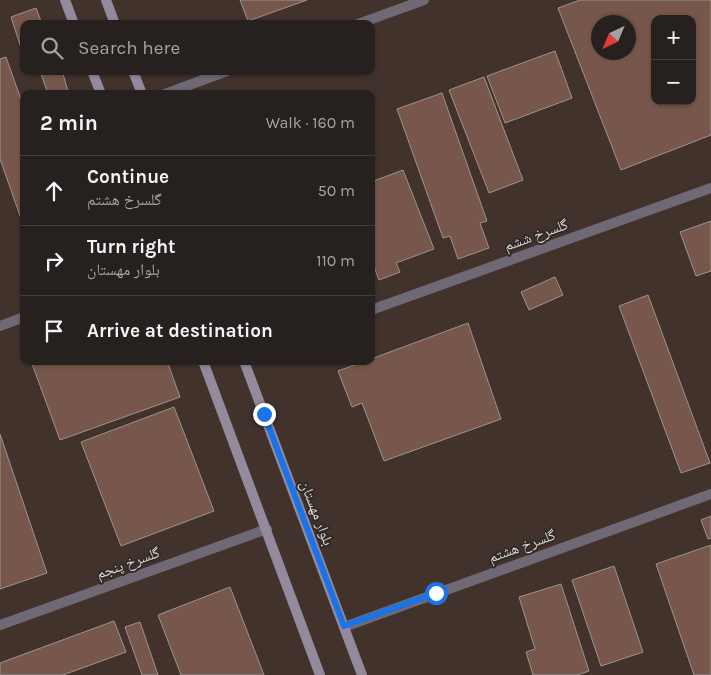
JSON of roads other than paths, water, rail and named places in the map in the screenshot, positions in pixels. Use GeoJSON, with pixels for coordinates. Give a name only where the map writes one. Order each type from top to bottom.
{"type":"FeatureCollection","features":[{"type":"Feature","properties":{"kind":"street"},"geometry":{"type":"LineString","coordinates":[[65,0],[72,20]]}},
{"type":"Feature","properties":{"kind":"street"},"geometry":{"type":"LineString","coordinates":[[106,0],[114,20]]}},
{"type":"Feature","properties":{"kind":"street"},"geometry":{"type":"LineString","coordinates":[[369,20],[424,0]]}},
{"type":"Feature","properties":{"kind":"street"},"geometry":{"type":"LineString","coordinates":[[94,75],[99,90]]}},
{"type":"Feature","properties":{"kind":"street"},"geometry":{"type":"LineString","coordinates":[[135,75],[140,90]]}},
{"type":"Feature","properties":{"kind":"street"},"geometry":{"type":"LineString","coordinates":[[176,90],[216,75]]}},
{"type":"Feature","properties":{"kind":"street","name":"گلسرخ ششم"},"geometry":{"type":"LineString","coordinates":[[375,309],[711,188]]}},
{"type":"Feature","properties":{"kind":"street"},"geometry":{"type":"LineString","coordinates":[[0,326],[20,318]]}},
{"type":"Feature","properties":{"kind":"street"},"geometry":{"type":"LineString","coordinates":[[206,365],[320,675]]}},
{"type":"Feature","properties":{"kind":"street","name":"بلوار مهستان"},"geometry":{"type":"LineString","coordinates":[[246,365],[362,675]]}},
{"type":"Feature","properties":{"kind":"street","name":"گلسرخ هشتم"},"geometry":{"type":"LineString","coordinates":[[344,626],[711,494]]}},
{"type":"Feature","properties":{"kind":"street","name":"گلسرخ پنجم"},"geometry":{"type":"LineString","coordinates":[[0,625],[267,529]]}}]}
